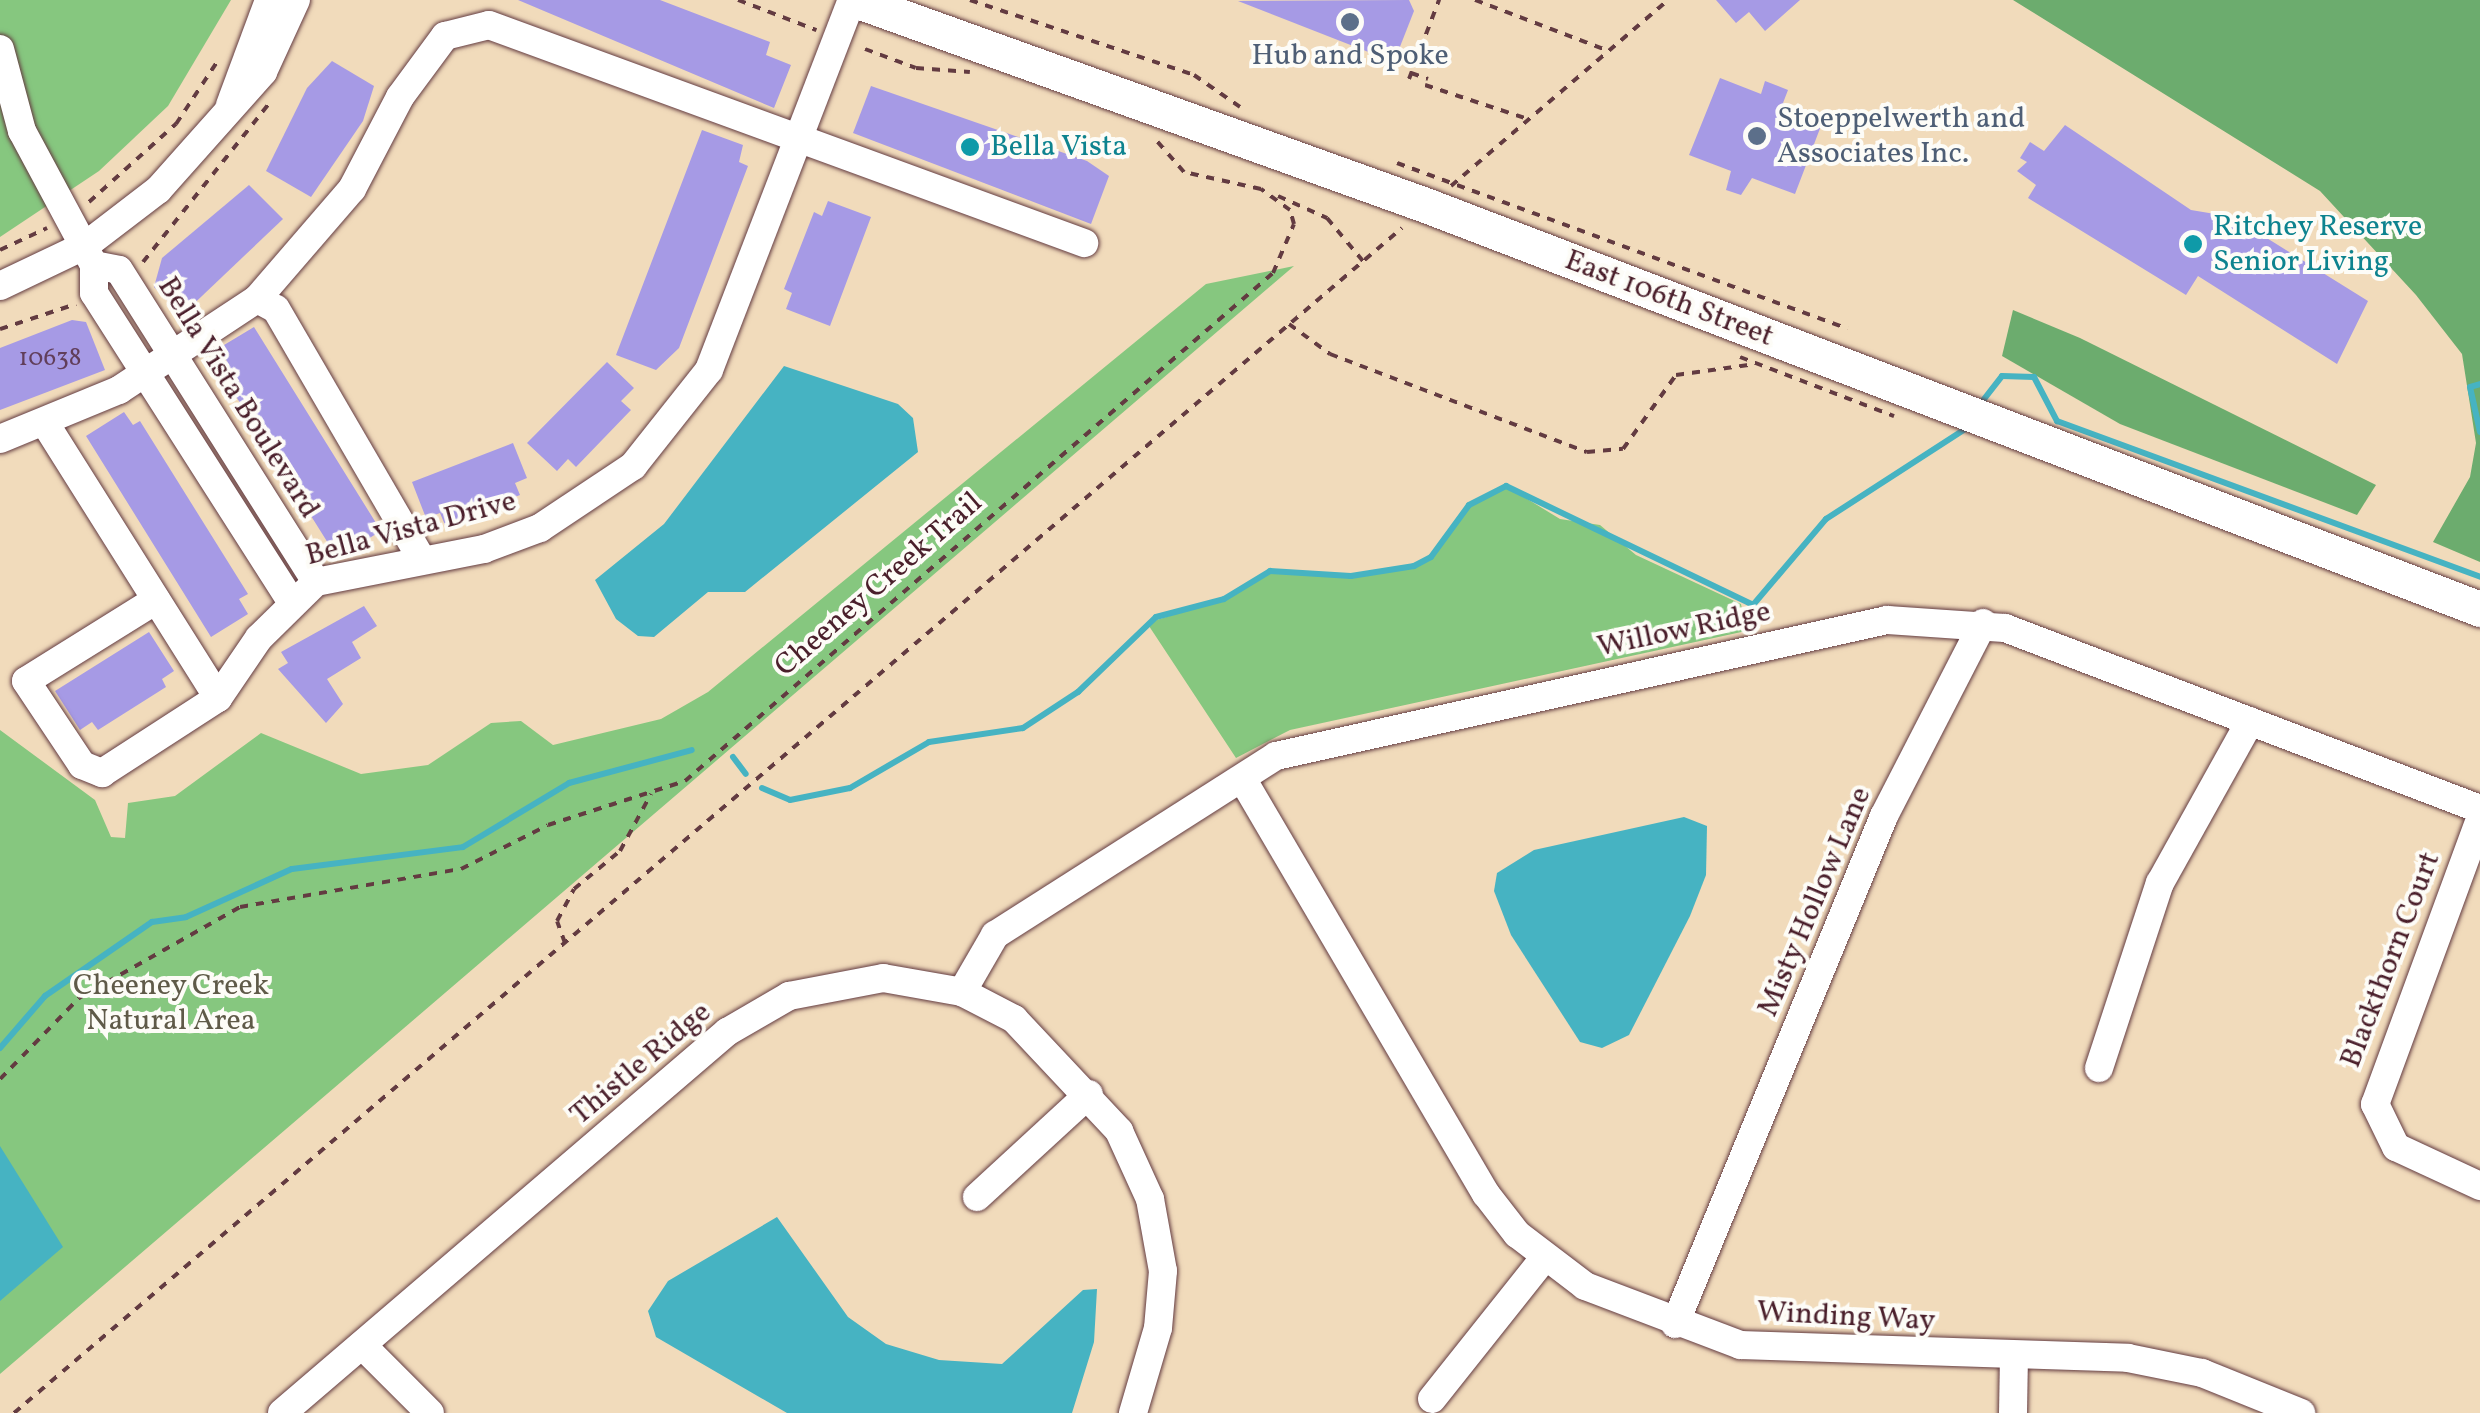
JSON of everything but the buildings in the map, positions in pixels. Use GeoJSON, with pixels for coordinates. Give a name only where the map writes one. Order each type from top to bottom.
{"type":"FeatureCollection","features":[{"type":"Feature","properties":{"kind":"main road","name":"East 106th Street"},"geometry":{"type":"LineString","coordinates":[[857,0],[1428,206],[2480,609]]}},
{"type":"Feature","properties":{"kind":"street"},"geometry":{"type":"LineString","coordinates":[[230,105],[268,0]]}},
{"type":"Feature","properties":{"kind":"street"},"geometry":{"type":"LineString","coordinates":[[0,286],[90,255],[158,190],[263,72],[296,0]]}},
{"type":"Feature","properties":{"kind":"street","name":"Bella Vista Drive"},"geometry":{"type":"LineString","coordinates":[[156,600],[26,681],[82,765],[102,772],[218,698],[291,601],[316,582],[420,556],[484,550],[540,528],[633,466],[709,370],[798,138],[857,0]]}},
{"type":"Feature","properties":{"kind":"street"},"geometry":{"type":"LineString","coordinates":[[0,439],[45,423],[148,374],[257,299],[352,190],[400,96],[445,36],[489,24],[547,40],[1084,243]]}},
{"type":"Feature","properties":{"kind":"street"},"geometry":{"type":"LineString","coordinates":[[0,49],[22,130],[90,255],[94,293],[291,601]]}},
{"type":"Feature","properties":{"kind":"street","name":"Bella Vista Boulevard"},"geometry":{"type":"LineString","coordinates":[[90,255],[119,270],[316,582]]}},
{"type":"Feature","properties":{"kind":"street"},"geometry":{"type":"LineString","coordinates":[[257,299],[276,309],[420,556]]}},
{"type":"Feature","properties":{"kind":"street"},"geometry":{"type":"LineString","coordinates":[[45,423],[218,698]]}},
{"type":"Feature","properties":{"kind":"street","name":"Willow Ridge"},"geometry":{"type":"LineString","coordinates":[[962,992],[994,935],[1242,780],[1308,744],[1887,620],[1983,623],[2480,809]]}},
{"type":"Feature","properties":{"kind":"street","name":"Misty Hollow Lane"},"geometry":{"type":"LineString","coordinates":[[1676,1324],[1884,816],[1983,623]]}},
{"type":"Feature","properties":{"kind":"street"},"geometry":{"type":"LineString","coordinates":[[2099,1068],[2160,883],[2250,721]]}},
{"type":"Feature","properties":{"kind":"street","name":"Winding Way"},"geometry":{"type":"LineString","coordinates":[[1242,780],[1486,1194],[1544,1258],[1601,1294],[1676,1324],[1778,1350],[2164,1362],[2301,1413]]}},
{"type":"Feature","properties":{"kind":"street","name":"Blackthorn Court"},"geometry":{"type":"LineString","coordinates":[[2480,819],[2375,1104],[2405,1154],[2480,1186]]}},
{"type":"Feature","properties":{"kind":"street","name":"Thistle Ridge"},"geometry":{"type":"LineString","coordinates":[[282,1413],[759,1010],[848,980],[962,992],[1024,1028],[1089,1094],[1136,1164],[1159,1235],[1158,1328],[1133,1413]]}},
{"type":"Feature","properties":{"kind":"street"},"geometry":{"type":"LineString","coordinates":[[977,1197],[1089,1094]]}},
{"type":"Feature","properties":{"kind":"street"},"geometry":{"type":"LineString","coordinates":[[1432,1399],[1544,1258]]}},
{"type":"Feature","properties":{"kind":"street"},"geometry":{"type":"LineString","coordinates":[[362,1345],[430,1413]]}},
{"type":"Feature","properties":{"kind":"street"},"geometry":{"type":"LineString","coordinates":[[2014,1356],[2014,1413]]}},
{"type":"Feature","properties":{"kind":"path"},"geometry":{"type":"LineString","coordinates":[[738,0],[816,30]]}},
{"type":"Feature","properties":{"kind":"path"},"geometry":{"type":"LineString","coordinates":[[970,0],[1194,75],[1255,113]]}},
{"type":"Feature","properties":{"kind":"path"},"geometry":{"type":"LineString","coordinates":[[1439,0],[1410,76],[1528,120]]}},
{"type":"Feature","properties":{"kind":"path"},"geometry":{"type":"LineString","coordinates":[[1475,0],[1608,51]]}},
{"type":"Feature","properties":{"kind":"path"},"geometry":{"type":"LineString","coordinates":[[14,1413],[1668,0]]}},
{"type":"Feature","properties":{"kind":"path"},"geometry":{"type":"LineString","coordinates":[[865,49],[916,68],[976,73]]}},
{"type":"Feature","properties":{"kind":"path"},"geometry":{"type":"LineString","coordinates":[[0,250],[69,216],[176,124],[224,50]]}},
{"type":"Feature","properties":{"kind":"path"},"geometry":{"type":"LineString","coordinates":[[1149,132],[1184,172],[1262,189],[1327,218],[1364,261]]}},
{"type":"Feature","properties":{"kind":"path"},"geometry":{"type":"LineString","coordinates":[[1388,163],[1457,180],[1847,329]]}},
{"type":"Feature","properties":{"kind":"path","name":"Cheeney Creek Trail"},"geometry":{"type":"LineString","coordinates":[[0,1079],[79,998],[240,906],[461,869],[548,826],[685,781],[1273,274],[1295,218],[1262,189]]}},
{"type":"Feature","properties":{"kind":"path"},"geometry":{"type":"LineString","coordinates":[[1289,324],[1330,354],[1587,452],[1623,449],[1676,374],[1752,364]]}},
{"type":"Feature","properties":{"kind":"path"},"geometry":{"type":"LineString","coordinates":[[565,943],[557,920],[574,889],[620,850],[650,794]]}},
{"type":"Feature","properties":{"kind":"green space"},"geometry":{"type":"Polygon","coordinates":[[[0,0],[231,0],[168,106],[99,171],[0,237],[0,0]]]}},
{"type":"Feature","properties":{"kind":"green space"},"geometry":{"type":"Polygon","coordinates":[[[2013,0],[2480,0],[2480,562],[2433,542],[2470,477],[2476,443],[2462,354],[2416,295],[2320,191],[2013,0]]]}},
{"type":"Feature","properties":{"kind":"green space","name":"Cheeney Creek Natural Area"},"geometry":{"type":"Polygon","coordinates":[[[1294,266],[0,1374],[0,730],[95,800],[111,837],[125,838],[128,803],[175,796],[261,733],[361,774],[428,765],[491,723],[521,721],[553,745],[661,719],[708,692],[1206,284],[1294,266]]]}},
{"type":"Feature","properties":{"kind":"green space"},"geometry":{"type":"Polygon","coordinates":[[[2013,310],[2080,338],[2376,485],[2357,515],[2120,424],[2002,356],[2013,310]]]}},
{"type":"Feature","properties":{"kind":"green space"},"geometry":{"type":"Polygon","coordinates":[[[1506,486],[1560,519],[1600,525],[1636,555],[1741,604],[1746,631],[1290,730],[1236,758],[1147,623],[1224,599],[1270,571],[1351,576],[1414,566],[1431,557],[1469,505],[1506,486]]]}},
{"type":"Feature","properties":{"kind":"water"},"geometry":{"type":"Polygon","coordinates":[[[784,366],[898,404],[913,418],[918,452],[745,592],[708,592],[654,637],[638,636],[616,619],[595,580],[664,524],[784,366]]]}},
{"type":"Feature","properties":{"kind":"water"},"geometry":{"type":"Polygon","coordinates":[[[1684,817],[1707,826],[1706,875],[1690,916],[1629,1035],[1602,1048],[1580,1042],[1511,935],[1494,891],[1497,873],[1534,850],[1684,817]]]}},
{"type":"Feature","properties":{"kind":"water"},"geometry":{"type":"Polygon","coordinates":[[[0,1146],[63,1247],[0,1301],[0,1146]]]}},
{"type":"Feature","properties":{"kind":"water"},"geometry":{"type":"Polygon","coordinates":[[[777,1217],[848,1317],[886,1344],[939,1360],[1002,1364],[1083,1290],[1097,1289],[1094,1342],[1072,1413],[787,1413],[656,1337],[648,1311],[668,1281],[777,1217]]]}},
{"type":"Feature","properties":{"kind":"waterway"},"geometry":{"type":"LineString","coordinates":[[1981,403],[2002,376],[2034,377],[2057,421],[2480,577]]}},
{"type":"Feature","properties":{"kind":"waterway"},"geometry":{"type":"LineString","coordinates":[[2480,384],[2470,387],[2480,432]]}},
{"type":"Feature","properties":{"kind":"waterway"},"geometry":{"type":"LineString","coordinates":[[762,788],[790,800],[850,788],[929,742],[1023,728],[1078,692],[1156,617],[1224,599],[1270,571],[1351,576],[1414,566],[1431,557],[1469,505],[1506,486],[1753,605],[1826,519],[1968,427]]}},
{"type":"Feature","properties":{"kind":"waterway"},"geometry":{"type":"LineString","coordinates":[[0,1048],[45,996],[152,922],[186,917],[292,869],[463,847],[569,783],[692,750]]}},
{"type":"Feature","properties":{"kind":"waterway"},"geometry":{"type":"LineString","coordinates":[[733,757],[746,774]]}},
{"type":"Feature","properties":{"kind":"place","name":"Hub and Spoke"},"geometry":{"type":"Point","coordinates":[1350,22]}},
{"type":"Feature","properties":{"kind":"place","name":"Stoeppelwerth and Associates Inc."},"geometry":{"type":"Point","coordinates":[1757,136]}},
{"type":"Feature","properties":{"kind":"place","name":"Bella Vista"},"geometry":{"type":"Point","coordinates":[970,147]}},
{"type":"Feature","properties":{"kind":"place","name":"Ritchey Reserve Senior Living"},"geometry":{"type":"Point","coordinates":[2193,244]}}]}
